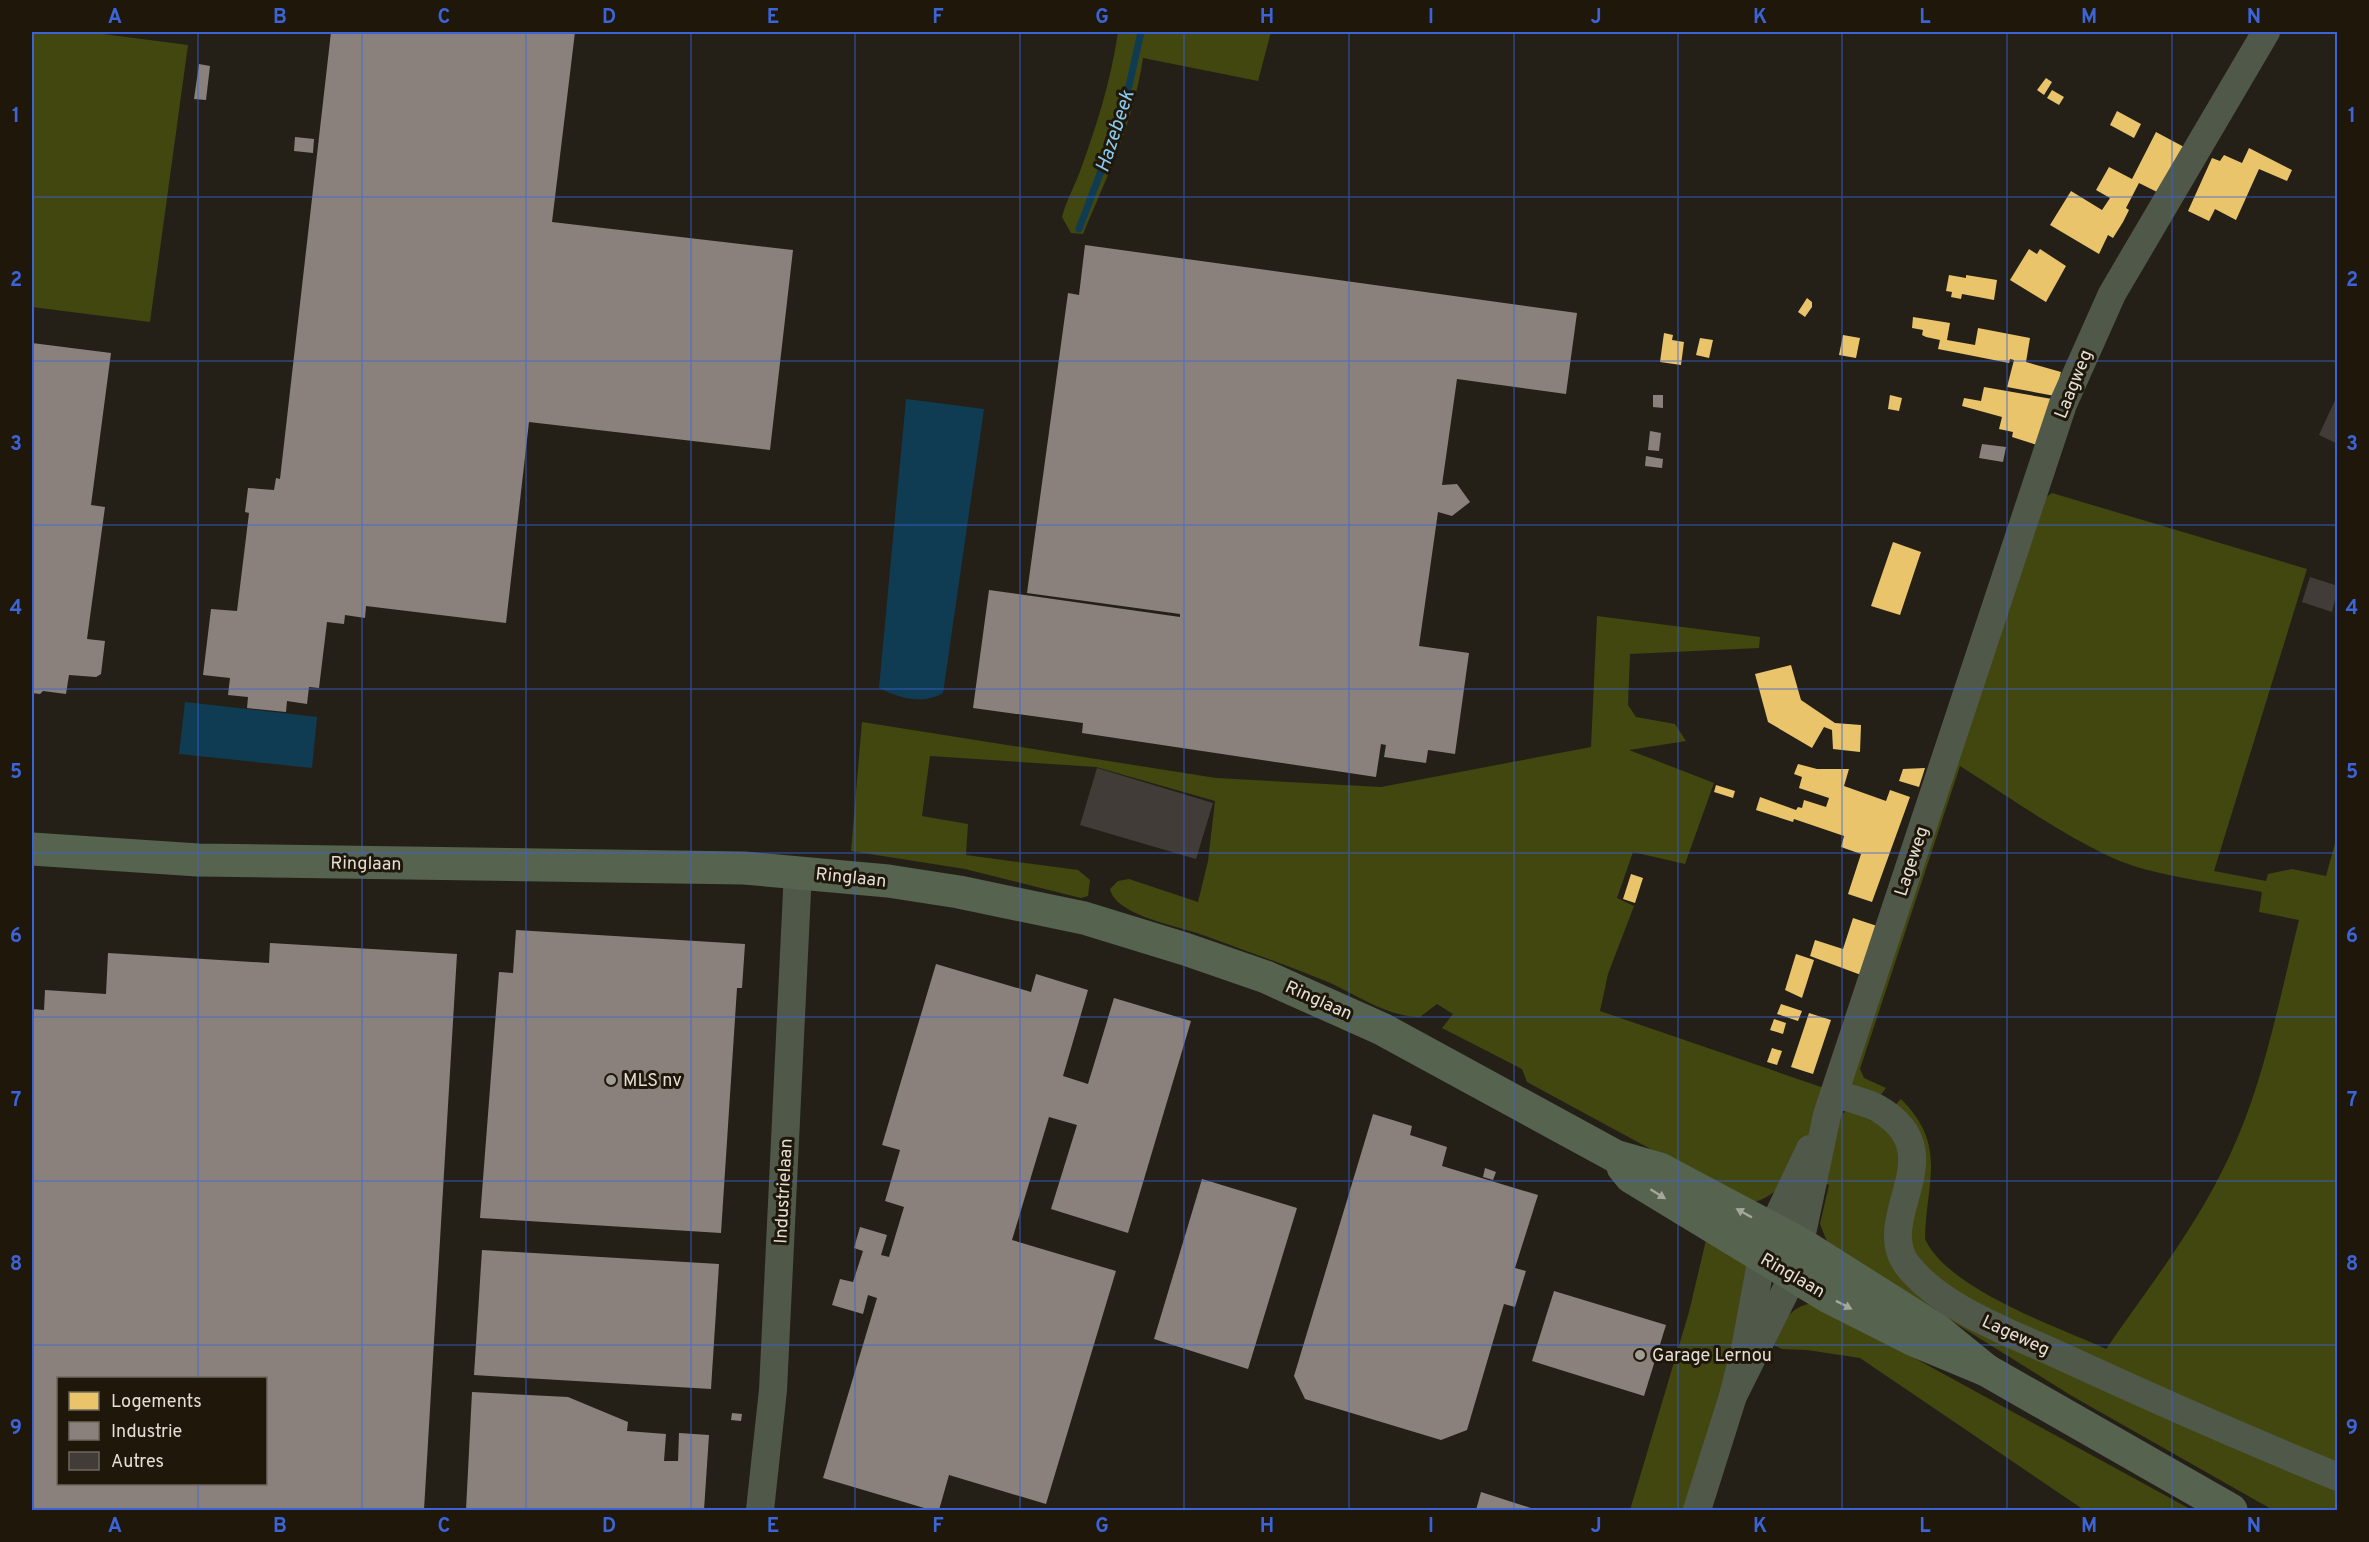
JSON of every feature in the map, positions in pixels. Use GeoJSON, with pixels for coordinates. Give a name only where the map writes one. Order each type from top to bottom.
{"type":"FeatureCollection","features":[{"type":"Feature","properties":{"kind":"main road","name":"Ringlaan"},"geometry":{"type":"LineString","coordinates":[[32,849],[198,861],[721,867],[798,871],[912,885],[1028,905],[1137,933],[1226,962],[1305,993],[1382,1029],[1615,1156],[1660,1169],[1767,1243],[1793,1276],[1914,1340],[1986,1370],[2230,1510]]}},
{"type":"Feature","properties":{"kind":"main road","name":"Ringlaan"},"geometry":{"type":"LineString","coordinates":[[1767,1243],[1801,1244],[1937,1330],[1986,1370]]}},
{"type":"Feature","properties":{"kind":"street","name":"Laagweg"},"geometry":{"type":"LineString","coordinates":[[1943,766],[2063,404],[2089,344],[2112,294],[2266,32]]}},
{"type":"Feature","properties":{"kind":"street","name":"Lageweg"},"geometry":{"type":"LineString","coordinates":[[1697,1510],[1733,1396],[1767,1243],[1830,1104],[1943,766]]}},
{"type":"Feature","properties":{"kind":"street","name":"Industrielaan"},"geometry":{"type":"LineString","coordinates":[[760,1510],[773,1390],[798,871]]}},
{"type":"Feature","properties":{"kind":"street","name":"Lageweg"},"geometry":{"type":"LineString","coordinates":[[1733,1396],[1793,1276],[1830,1104]]}},
{"type":"Feature","properties":{"kind":"street","name":"Lageweg"},"geometry":{"type":"LineString","coordinates":[[1830,1104],[1875,1107],[1901,1128],[1912,1155],[1911,1182],[1897,1228],[1898,1249],[1908,1266],[1929,1286],[1973,1315],[1994,1325],[2210,1425],[2337,1477]]}},
{"type":"Feature","properties":{"kind":"green space"},"geometry":{"type":"Polygon","coordinates":[[[32,32],[88,32],[188,45],[150,322],[32,307],[32,32]]]}},
{"type":"Feature","properties":{"kind":"green space"},"geometry":{"type":"Polygon","coordinates":[[[1118,32],[1271,32],[1258,81],[1143,58],[1133,104],[1110,170],[1083,234],[1071,233],[1062,217],[1097,122],[1118,32]]]}},
{"type":"Feature","properties":{"kind":"green space"},"geometry":{"type":"Polygon","coordinates":[[[2052,493],[2307,569],[2214,871],[2266,881],[2268,874],[2292,869],[2326,876],[2337,836],[2337,1467],[1962,1301],[1911,1253],[1895,1105],[1901,1099],[1916,1116],[1930,1149],[1931,1165],[1925,1239],[1937,1257],[1979,1290],[2032,1317],[2106,1349],[2187,1232],[2229,1157],[2261,1071],[2299,920],[2259,912],[2262,892],[2140,868],[2096,850],[2024,808],[1960,766],[1860,1069],[1864,1078],[1886,1088],[1880,1096],[1851,1088],[1851,1071],[2041,501],[2052,493]]]}},
{"type":"Feature","properties":{"kind":"green space"},"geometry":{"type":"Polygon","coordinates":[[[1597,616],[1760,637],[1759,648],[1630,654],[1628,705],[1636,717],[1675,724],[1686,741],[1629,750],[1714,783],[1685,864],[1633,852],[1617,898],[1634,906],[1608,974],[1600,1011],[1827,1089],[1808,1140],[1791,1173],[1780,1187],[1766,1197],[1750,1203],[1527,1082],[1522,1069],[1442,1028],[1453,1014],[1437,1004],[1420,1017],[1394,1013],[1293,968],[1203,935],[1150,919],[1124,906],[1115,898],[1110,889],[1118,881],[1129,879],[1198,902],[1208,861],[1215,801],[1096,767],[930,756],[922,816],[968,824],[966,855],[1078,870],[1090,880],[1088,896],[1081,898],[965,869],[851,851],[862,722],[1216,778],[1381,787],[1591,747],[1597,616]]]}},
{"type":"Feature","properties":{"kind":"green space"},"geometry":{"type":"Polygon","coordinates":[[[1851,1110],[1899,1136],[1906,1274],[2337,1484],[2337,1510],[2273,1510],[2072,1396],[1828,1244],[1820,1224],[1829,1185],[1822,1182],[1840,1114],[1851,1110]]]}},
{"type":"Feature","properties":{"kind":"green space"},"geometry":{"type":"Polygon","coordinates":[[[1706,1240],[1746,1258],[1753,1277],[1686,1510],[1630,1510],[1689,1312],[1706,1240]]]}},
{"type":"Feature","properties":{"kind":"green space"},"geometry":{"type":"Polygon","coordinates":[[[1814,1303],[2192,1510],[2084,1510],[1860,1358],[1807,1350],[1782,1349],[1771,1344],[1783,1323],[1793,1312],[1814,1303]]]}},
{"type":"Feature","properties":{"kind":"water"},"geometry":{"type":"Polygon","coordinates":[[[906,399],[984,409],[943,693],[927,699],[911,699],[879,688],[906,399]]]}},
{"type":"Feature","properties":{"kind":"water"},"geometry":{"type":"Polygon","coordinates":[[[185,702],[317,717],[312,768],[179,754],[185,702]]]}},
{"type":"Feature","properties":{"kind":"building: Logements"},"geometry":{"type":"Polygon","coordinates":[[[2046,78],[2052,82],[2044,95],[2037,90],[2046,78]]]}},
{"type":"Feature","properties":{"kind":"building: Logements"},"geometry":{"type":"Polygon","coordinates":[[[2052,90],[2064,97],[2059,105],[2047,98],[2052,90]]]}},
{"type":"Feature","properties":{"kind":"building: Logements"},"geometry":{"type":"Polygon","coordinates":[[[2117,111],[2141,124],[2134,138],[2110,125],[2117,111]]]}},
{"type":"Feature","properties":{"kind":"building: Logements"},"geometry":{"type":"Polygon","coordinates":[[[2156,132],[2184,147],[2159,193],[2139,183],[2126,208],[2129,210],[2123,222],[2113,238],[2108,235],[2099,254],[2050,225],[2071,191],[2102,210],[2110,198],[2096,190],[2109,167],[2132,179],[2156,132]]]}},
{"type":"Feature","properties":{"kind":"building: Logements"},"geometry":{"type":"Polygon","coordinates":[[[2249,148],[2292,170],[2287,181],[2259,169],[2236,220],[2215,209],[2209,221],[2188,211],[2212,158],[2220,161],[2224,155],[2242,163],[2249,148]]]}},
{"type":"Feature","properties":{"kind":"building: Logements"},"geometry":{"type":"Polygon","coordinates":[[[2029,249],[2037,254],[2040,249],[2066,266],[2046,302],[2010,280],[2029,249]]]}},
{"type":"Feature","properties":{"kind":"building: Logements"},"geometry":{"type":"Polygon","coordinates":[[[1949,275],[1997,280],[1994,300],[1962,294],[1961,299],[1951,297],[1952,292],[1946,291],[1949,275]]]}},
{"type":"Feature","properties":{"kind":"building: Logements"},"geometry":{"type":"Polygon","coordinates":[[[1807,298],[1812,302],[1812,307],[1805,317],[1798,312],[1807,298]]]}},
{"type":"Feature","properties":{"kind":"building: Logements"},"geometry":{"type":"Polygon","coordinates":[[[1913,317],[1950,323],[1947,340],[1975,345],[1978,328],[2030,338],[2026,362],[2061,372],[2055,396],[2007,387],[2014,360],[2010,359],[2009,363],[1938,349],[1940,340],[1926,337],[1922,335],[1923,330],[1912,328],[1913,317]]]}},
{"type":"Feature","properties":{"kind":"building: Logements"},"geometry":{"type":"Polygon","coordinates":[[[1664,333],[1673,335],[1672,340],[1684,342],[1681,365],[1660,362],[1664,333]]]}},
{"type":"Feature","properties":{"kind":"building: Logements"},"geometry":{"type":"Polygon","coordinates":[[[1843,335],[1860,338],[1856,358],[1839,355],[1843,335]]]}},
{"type":"Feature","properties":{"kind":"building: Logements"},"geometry":{"type":"Polygon","coordinates":[[[1700,338],[1713,340],[1709,358],[1696,355],[1700,338]]]}},
{"type":"Feature","properties":{"kind":"building: Logements"},"geometry":{"type":"Polygon","coordinates":[[[1984,387],[2052,399],[2037,445],[2012,437],[2013,432],[1999,429],[2002,417],[1962,406],[1964,398],[1981,401],[1984,387]]]}},
{"type":"Feature","properties":{"kind":"building: Logements"},"geometry":{"type":"Polygon","coordinates":[[[1890,395],[1902,398],[1899,411],[1888,409],[1890,395]]]}},
{"type":"Feature","properties":{"kind":"building: Logements"},"geometry":{"type":"Polygon","coordinates":[[[1893,542],[1921,552],[1900,615],[1871,606],[1893,542]]]}},
{"type":"Feature","properties":{"kind":"building: Logements"},"geometry":{"type":"Polygon","coordinates":[[[1791,665],[1801,700],[1835,723],[1861,725],[1860,752],[1833,749],[1832,730],[1824,727],[1812,748],[1768,722],[1755,674],[1791,665]]]}},
{"type":"Feature","properties":{"kind":"building: Logements"},"geometry":{"type":"Polygon","coordinates":[[[1798,764],[1817,769],[1849,769],[1844,786],[1886,801],[1890,790],[1910,797],[1872,902],[1848,894],[1861,854],[1841,847],[1844,836],[1794,819],[1793,822],[1756,810],[1760,797],[1796,810],[1798,807],[1802,808],[1804,800],[1826,807],[1829,798],[1799,788],[1802,777],[1794,774],[1798,764]]]}},
{"type":"Feature","properties":{"kind":"building: Logements"},"geometry":{"type":"Polygon","coordinates":[[[1925,768],[1919,787],[1899,781],[1903,769],[1925,768]]]}},
{"type":"Feature","properties":{"kind":"building: Logements"},"geometry":{"type":"Polygon","coordinates":[[[1716,785],[1735,791],[1733,798],[1714,792],[1716,785]]]}},
{"type":"Feature","properties":{"kind":"building: Logements"},"geometry":{"type":"Polygon","coordinates":[[[1631,874],[1643,878],[1635,903],[1623,899],[1631,874]]]}},
{"type":"Feature","properties":{"kind":"building: Logements"},"geometry":{"type":"Polygon","coordinates":[[[1853,918],[1877,926],[1861,975],[1810,956],[1815,940],[1843,949],[1853,918]]]}},
{"type":"Feature","properties":{"kind":"building: Logements"},"geometry":{"type":"Polygon","coordinates":[[[1796,954],[1814,960],[1802,998],[1785,990],[1796,954]]]}},
{"type":"Feature","properties":{"kind":"building: Logements"},"geometry":{"type":"Polygon","coordinates":[[[1781,1004],[1802,1011],[1798,1021],[1777,1014],[1781,1004]]]}},
{"type":"Feature","properties":{"kind":"building: Logements"},"geometry":{"type":"Polygon","coordinates":[[[1809,1013],[1831,1020],[1813,1074],[1791,1067],[1809,1013]]]}},
{"type":"Feature","properties":{"kind":"building: Logements"},"geometry":{"type":"Polygon","coordinates":[[[1774,1019],[1786,1023],[1783,1034],[1770,1030],[1774,1019]]]}},
{"type":"Feature","properties":{"kind":"building: Logements"},"geometry":{"type":"Polygon","coordinates":[[[1772,1048],[1782,1051],[1777,1065],[1767,1062],[1772,1048]]]}},
{"type":"Feature","properties":{"kind":"building: Industrie"},"geometry":{"type":"Polygon","coordinates":[[[331,32],[575,32],[552,222],[793,250],[770,450],[529,422],[506,623],[366,606],[365,618],[345,615],[344,624],[327,622],[319,688],[309,687],[307,704],[287,701],[286,712],[247,708],[248,697],[228,695],[230,678],[203,675],[211,609],[237,611],[249,513],[245,512],[248,488],[274,490],[276,478],[280,479],[331,32]]]}},
{"type":"Feature","properties":{"kind":"building: Industrie"},"geometry":{"type":"Polygon","coordinates":[[[199,64],[210,66],[206,100],[194,99],[199,64]]]}},
{"type":"Feature","properties":{"kind":"building: Industrie"},"geometry":{"type":"Polygon","coordinates":[[[295,137],[314,139],[313,153],[294,151],[295,137]]]}},
{"type":"Feature","properties":{"kind":"building: Industrie"},"geometry":{"type":"Polygon","coordinates":[[[1085,245],[1577,313],[1566,394],[1457,379],[1442,485],[1457,484],[1470,502],[1452,516],[1438,512],[1419,646],[1469,653],[1455,754],[1428,750],[1426,763],[1384,757],[1386,745],[1381,744],[1376,777],[1082,733],[1083,723],[973,708],[989,590],[1180,617],[1180,614],[1027,593],[1068,293],[1079,295],[1085,245]]]}},
{"type":"Feature","properties":{"kind":"building: Industrie"},"geometry":{"type":"Polygon","coordinates":[[[32,343],[111,353],[91,505],[105,507],[87,639],[105,641],[101,674],[96,677],[69,675],[66,694],[43,691],[40,694],[32,693],[32,343]]]}},
{"type":"Feature","properties":{"kind":"building: Industrie"},"geometry":{"type":"Polygon","coordinates":[[[1653,395],[1663,395],[1663,408],[1653,407],[1653,395]]]}},
{"type":"Feature","properties":{"kind":"building: Industrie"},"geometry":{"type":"Polygon","coordinates":[[[1650,431],[1661,433],[1659,451],[1648,450],[1650,431]]]}},
{"type":"Feature","properties":{"kind":"building: Industrie"},"geometry":{"type":"Polygon","coordinates":[[[1982,444],[2006,447],[2003,462],[1979,458],[1982,444]]]}},
{"type":"Feature","properties":{"kind":"building: Industrie"},"geometry":{"type":"Polygon","coordinates":[[[1646,456],[1663,459],[1662,468],[1645,466],[1646,456]]]}},
{"type":"Feature","properties":{"kind":"building: Industrie","name":"MLS nv"},"geometry":{"type":"Polygon","coordinates":[[[516,930],[745,944],[742,988],[737,988],[721,1233],[480,1218],[499,972],[513,973],[516,930]]]}},
{"type":"Feature","properties":{"kind":"building: Industrie"},"geometry":{"type":"Polygon","coordinates":[[[270,943],[457,954],[424,1510],[32,1510],[32,1009],[44,1010],[45,990],[106,994],[108,953],[269,963],[270,943]]]}},
{"type":"Feature","properties":{"kind":"building: Industrie"},"geometry":{"type":"Polygon","coordinates":[[[936,964],[1031,992],[1036,974],[1088,990],[1063,1076],[1088,1084],[1114,998],[1191,1021],[1128,1233],[1051,1209],[1077,1125],[1049,1117],[1012,1240],[1116,1271],[1046,1504],[949,1475],[939,1510],[931,1510],[823,1478],[877,1298],[868,1295],[863,1314],[832,1305],[840,1279],[853,1282],[863,1251],[854,1248],[860,1227],[887,1235],[881,1255],[889,1257],[904,1207],[885,1201],[900,1150],[882,1145],[936,964]]]}},
{"type":"Feature","properties":{"kind":"building: Industrie"},"geometry":{"type":"Polygon","coordinates":[[[1373,1114],[1412,1126],[1410,1135],[1447,1147],[1442,1166],[1538,1195],[1515,1268],[1526,1271],[1515,1307],[1504,1304],[1467,1430],[1441,1440],[1305,1399],[1294,1376],[1373,1114]]]}},
{"type":"Feature","properties":{"kind":"building: Industrie"},"geometry":{"type":"Polygon","coordinates":[[[1485,1168],[1496,1172],[1493,1180],[1483,1177],[1485,1168]]]}},
{"type":"Feature","properties":{"kind":"building: Industrie"},"geometry":{"type":"Polygon","coordinates":[[[1202,1179],[1297,1208],[1248,1369],[1154,1339],[1202,1179]]]}},
{"type":"Feature","properties":{"kind":"building: Industrie"},"geometry":{"type":"Polygon","coordinates":[[[482,1250],[719,1264],[711,1389],[474,1375],[482,1250]]]}},
{"type":"Feature","properties":{"kind":"building: Industrie"},"geometry":{"type":"Polygon","coordinates":[[[1554,1291],[1666,1325],[1644,1396],[1532,1361],[1554,1291]]]}},
{"type":"Feature","properties":{"kind":"building: Industrie"},"geometry":{"type":"Polygon","coordinates":[[[472,1392],[568,1397],[628,1422],[627,1431],[666,1434],[664,1461],[678,1461],[679,1433],[709,1435],[704,1510],[466,1510],[472,1392]]]}},
{"type":"Feature","properties":{"kind":"building: Industrie"},"geometry":{"type":"Polygon","coordinates":[[[732,1413],[742,1414],[741,1421],[731,1420],[732,1413]]]}},
{"type":"Feature","properties":{"kind":"building: Industrie"},"geometry":{"type":"Polygon","coordinates":[[[1481,1492],[1537,1510],[1476,1510],[1481,1492]]]}},
{"type":"Feature","properties":{"kind":"building: Autres"},"geometry":{"type":"Polygon","coordinates":[[[2338,394],[2338,444],[2319,435],[2338,394]]]}},
{"type":"Feature","properties":{"kind":"building: Autres"},"geometry":{"type":"Polygon","coordinates":[[[2310,577],[2338,586],[2332,612],[2302,602],[2310,577]]]}},
{"type":"Feature","properties":{"kind":"building: Autres"},"geometry":{"type":"Polygon","coordinates":[[[1097,768],[1213,803],[1196,859],[1080,825],[1097,768]]]}},
{"type":"Feature","properties":{"kind":"waterway","name":"Hazebeek"},"geometry":{"type":"LineString","coordinates":[[1079,229],[1123,113],[1141,32]]}},
{"type":"Feature","properties":{"kind":"place","name":"MLS nv"},"geometry":{"type":"Point","coordinates":[611,1080]}},
{"type":"Feature","properties":{"kind":"place","name":"Garage Lernou"},"geometry":{"type":"Point","coordinates":[1640,1355]}}]}
